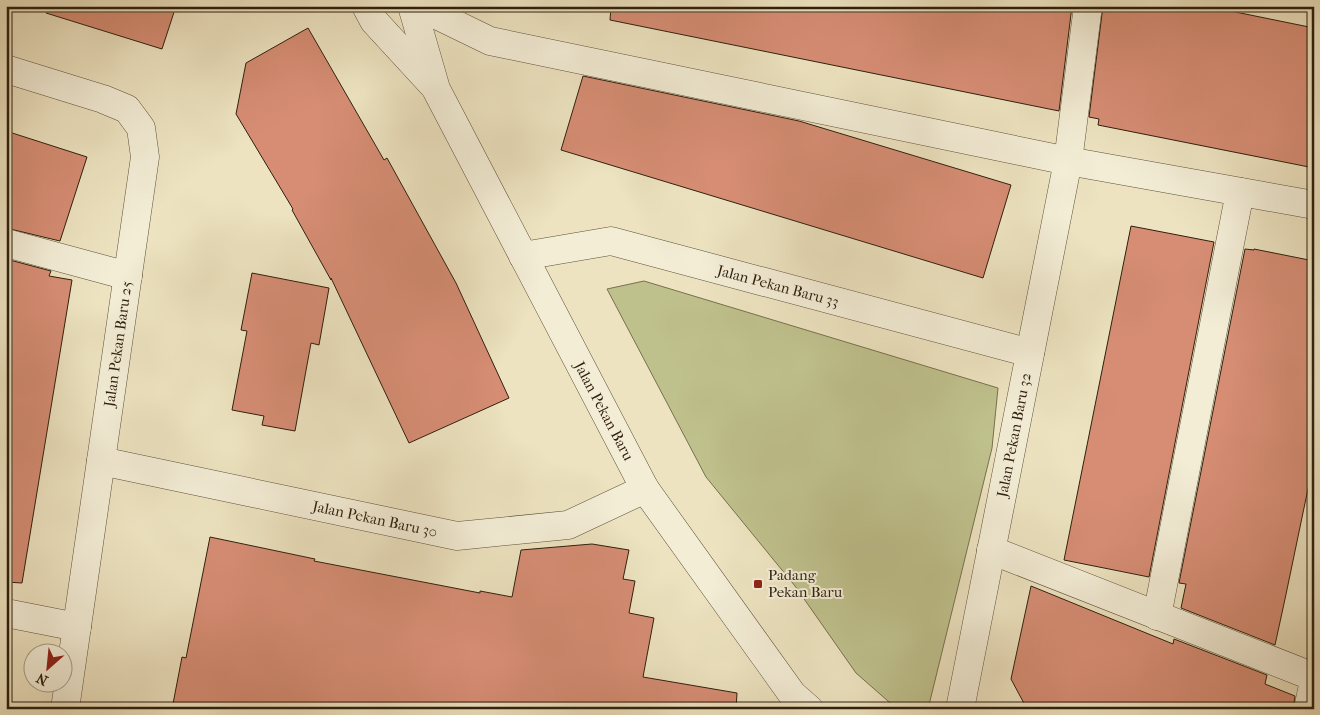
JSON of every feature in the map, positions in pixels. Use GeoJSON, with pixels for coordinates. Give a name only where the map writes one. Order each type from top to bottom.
{"type":"FeatureCollection","features":[{"type":"Feature","properties":{"kind":"street","name":"Jalan Pekan Baru"},"geometry":{"type":"LineString","coordinates":[[366,6],[374,21],[436,89]]}},
{"type":"Feature","properties":{"kind":"street","name":"Jalan Pekan Baru"},"geometry":{"type":"LineString","coordinates":[[412,6],[436,89],[645,489],[792,694],[809,709]]}},
{"type":"Feature","properties":{"kind":"street"},"geometry":{"type":"LineString","coordinates":[[418,6],[490,41],[1068,161],[1314,205]]}},
{"type":"Feature","properties":{"kind":"street","name":"Jalan Pekan Baru 32"},"geometry":{"type":"LineString","coordinates":[[960,709],[1068,161],[1088,6]]}},
{"type":"Feature","properties":{"kind":"street","name":"Jalan Pekan Baru 25"},"geometry":{"type":"LineString","coordinates":[[6,70],[104,99],[127,109],[141,128],[145,157],[65,709]]}},
{"type":"Feature","properties":{"kind":"street"},"geometry":{"type":"LineString","coordinates":[[1157,616],[1240,192]]}},
{"type":"Feature","properties":{"kind":"street","name":"Jalan Pekan Baru 33"},"geometry":{"type":"LineString","coordinates":[[523,256],[610,241],[1030,354]]}},
{"type":"Feature","properties":{"kind":"street"},"geometry":{"type":"LineString","coordinates":[[6,243],[128,276]]}},
{"type":"Feature","properties":{"kind":"street","name":"Jalan Pekan Baru 30"},"geometry":{"type":"LineString","coordinates":[[101,461],[458,536],[568,525],[645,489]]}},
{"type":"Feature","properties":{"kind":"street"},"geometry":{"type":"LineString","coordinates":[[991,550],[1314,677]]}},
{"type":"Feature","properties":{"kind":"street"},"geometry":{"type":"LineString","coordinates":[[6,613],[77,627]]}},
{"type":"Feature","properties":{"kind":"street"},"geometry":{"type":"LineString","coordinates":[[1308,709],[1314,681]]}},
{"type":"Feature","properties":{"kind":"green space"},"geometry":{"type":"Polygon","coordinates":[[[644,281],[998,388],[992,448],[928,709],[897,709],[856,673],[795,586],[706,477],[607,289],[644,281]]]}},
{"type":"Feature","properties":{"kind":"building"},"geometry":{"type":"Polygon","coordinates":[[[47,6],[176,6],[162,49],[46,13],[47,6]]]}},
{"type":"Feature","properties":{"kind":"building"},"geometry":{"type":"Polygon","coordinates":[[[611,6],[1072,6],[1059,111],[610,20],[611,6]]]}},
{"type":"Feature","properties":{"kind":"building"},"geometry":{"type":"Polygon","coordinates":[[[1103,6],[1206,6],[1314,28],[1314,168],[1098,125],[1099,119],[1089,117],[1103,6]]]}},
{"type":"Feature","properties":{"kind":"building"},"geometry":{"type":"Polygon","coordinates":[[[308,28],[384,160],[387,158],[456,283],[509,398],[409,443],[331,278],[331,280],[293,209],[236,114],[246,63],[308,28]]]}},
{"type":"Feature","properties":{"kind":"building"},"geometry":{"type":"Polygon","coordinates":[[[583,76],[799,121],[1011,185],[983,278],[561,150],[583,76]]]}},
{"type":"Feature","properties":{"kind":"building"},"geometry":{"type":"Polygon","coordinates":[[[6,131],[87,157],[60,241],[6,228],[6,131]]]}},
{"type":"Feature","properties":{"kind":"building"},"geometry":{"type":"Polygon","coordinates":[[[1131,226],[1214,242],[1149,577],[1064,560],[1131,226]]]}},
{"type":"Feature","properties":{"kind":"building"},"geometry":{"type":"Polygon","coordinates":[[[1245,249],[1254,249],[1314,261],[1314,460],[1275,645],[1181,608],[1186,584],[1179,583],[1245,249]]]}},
{"type":"Feature","properties":{"kind":"building"},"geometry":{"type":"Polygon","coordinates":[[[6,259],[51,271],[49,276],[72,280],[22,583],[6,582],[6,259]]]}},
{"type":"Feature","properties":{"kind":"building"},"geometry":{"type":"Polygon","coordinates":[[[252,273],[329,288],[319,345],[311,343],[295,431],[262,425],[264,416],[232,410],[247,331],[241,330],[252,273]]]}},
{"type":"Feature","properties":{"kind":"building"},"geometry":{"type":"Polygon","coordinates":[[[210,537],[315,559],[314,561],[480,593],[480,591],[512,597],[521,550],[592,544],[629,550],[623,579],[635,581],[629,613],[654,618],[643,677],[737,693],[736,709],[172,709],[182,657],[186,658],[210,537]]]}},
{"type":"Feature","properties":{"kind":"building"},"geometry":{"type":"Polygon","coordinates":[[[1031,586],[1173,644],[1174,639],[1267,675],[1265,684],[1295,696],[1293,709],[1027,709],[1011,679],[1031,586]]]}},
{"type":"Feature","properties":{"kind":"place","name":"Padang Pekan Baru"},"geometry":{"type":"Point","coordinates":[758,584]}}]}
